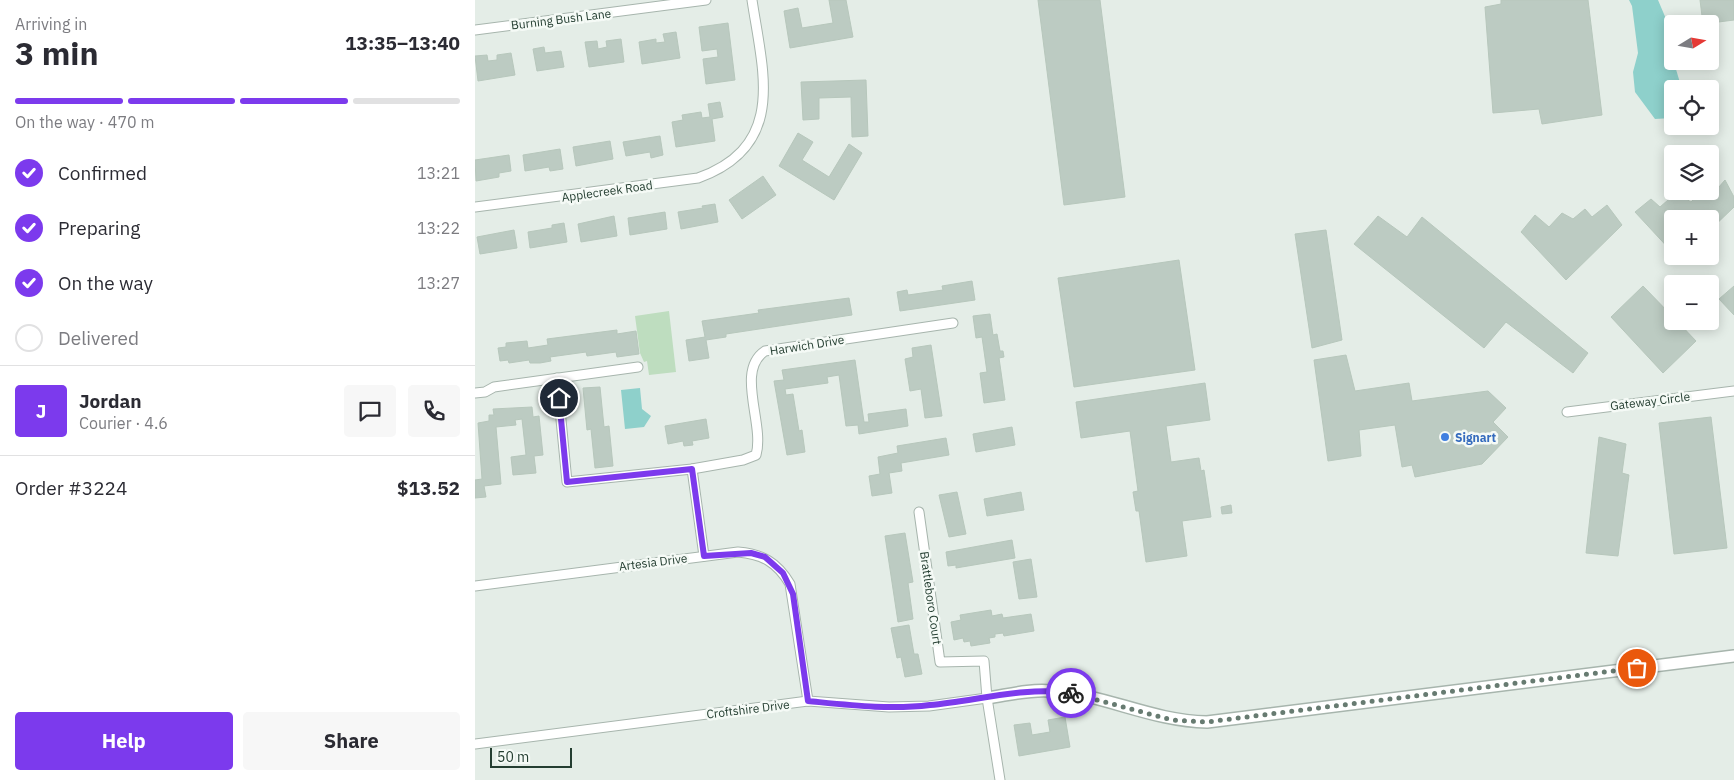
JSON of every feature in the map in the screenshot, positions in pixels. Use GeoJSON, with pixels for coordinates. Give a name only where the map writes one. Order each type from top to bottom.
{"type":"FeatureCollection","features":[{"type":"Feature","properties":{"kind":"street","name":"Burning Bush Lane"},"geometry":{"type":"LineString","coordinates":[[475,30],[706,0]]}},
{"type":"Feature","properties":{"kind":"street","name":"Applecreek Road"},"geometry":{"type":"LineString","coordinates":[[475,207],[698,178],[712,173],[735,159],[752,138],[761,116],[765,95],[752,0]]}},
{"type":"Feature","properties":{"kind":"street","name":"Harwich Drive"},"geometry":{"type":"LineString","coordinates":[[557,378],[567,482],[692,469],[743,460],[756,455],[760,442],[750,376],[758,356],[765,351],[953,323]]}},
{"type":"Feature","properties":{"kind":"street"},"geometry":{"type":"LineString","coordinates":[[475,393],[485,392],[494,387],[638,367]]}},
{"type":"Feature","properties":{"kind":"street","name":"Gateway Circle"},"geometry":{"type":"LineString","coordinates":[[1567,412],[1734,391]]}},
{"type":"Feature","properties":{"kind":"street"},"geometry":{"type":"LineString","coordinates":[[692,469],[704,556]]}},
{"type":"Feature","properties":{"kind":"street","name":"Brattleboro Court"},"geometry":{"type":"LineString","coordinates":[[919,512],[940,662],[984,661],[987,698]]}},
{"type":"Feature","properties":{"kind":"street","name":"Artesia Drive"},"geometry":{"type":"LineString","coordinates":[[475,586],[704,556],[751,553],[765,557],[783,573],[793,594],[808,701]]}},
{"type":"Feature","properties":{"kind":"street","name":"Croftshire Drive"},"geometry":{"type":"LineString","coordinates":[[475,744],[808,701],[889,707],[929,706],[1032,691],[1069,693],[1172,720],[1207,722],[1734,656]]}},
{"type":"Feature","properties":{"kind":"street"},"geometry":{"type":"LineString","coordinates":[[987,698],[1000,780]]}},
{"type":"Feature","properties":{"kind":"green space"},"geometry":{"type":"Polygon","coordinates":[[[669,311],[676,372],[649,375],[647,361],[644,362],[640,353],[635,316],[669,311]]]}},
{"type":"Feature","properties":{"kind":"water"},"geometry":{"type":"Polygon","coordinates":[[[1629,0],[1658,0],[1664,15],[1664,70],[1676,70],[1679,80],[1664,80],[1664,118],[1655,119],[1635,92],[1633,72],[1638,53],[1632,6],[1629,0]]]}},
{"type":"Feature","properties":{"kind":"water"},"geometry":{"type":"Polygon","coordinates":[[[640,388],[642,409],[651,416],[644,427],[625,429],[621,390],[640,388]]]}},
{"type":"Feature","properties":{"kind":"building"},"geometry":{"type":"Polygon","coordinates":[[[829,0],[846,0],[853,37],[790,48],[784,11],[798,8],[802,28],[833,23],[829,0]]]}},
{"type":"Feature","properties":{"kind":"building"},"geometry":{"type":"Polygon","coordinates":[[[1038,0],[1100,0],[1125,197],[1064,205],[1038,0]]]}},
{"type":"Feature","properties":{"kind":"building"},"geometry":{"type":"Polygon","coordinates":[[[1501,0],[1588,0],[1602,115],[1542,124],[1539,109],[1493,113],[1485,7],[1501,4],[1501,0]]]}},
{"type":"Feature","properties":{"kind":"building"},"geometry":{"type":"Polygon","coordinates":[[[1700,0],[1734,0],[1734,20],[1719,22],[1719,15],[1702,15],[1700,0]]]}},
{"type":"Feature","properties":{"kind":"building"},"geometry":{"type":"Polygon","coordinates":[[[728,23],[735,80],[706,84],[703,59],[718,57],[717,49],[702,51],[699,27],[728,23]]]}},
{"type":"Feature","properties":{"kind":"building"},"geometry":{"type":"Polygon","coordinates":[[[676,32],[680,58],[642,64],[639,42],[656,39],[656,43],[665,42],[663,34],[676,32]]]}},
{"type":"Feature","properties":{"kind":"building"},"geometry":{"type":"Polygon","coordinates":[[[621,39],[624,62],[589,67],[585,42],[597,41],[598,49],[607,47],[606,41],[621,39]]]}},
{"type":"Feature","properties":{"kind":"building"},"geometry":{"type":"Polygon","coordinates":[[[544,47],[545,53],[561,51],[564,67],[537,71],[533,49],[544,47]]]}},
{"type":"Feature","properties":{"kind":"building"},"geometry":{"type":"Polygon","coordinates":[[[511,53],[515,75],[478,81],[475,56],[487,55],[488,61],[497,60],[497,55],[511,53]]]}},
{"type":"Feature","properties":{"kind":"building"},"geometry":{"type":"Polygon","coordinates":[[[866,80],[868,136],[852,137],[851,97],[819,98],[819,119],[803,120],[801,82],[866,80]]]}},
{"type":"Feature","properties":{"kind":"building"},"geometry":{"type":"Polygon","coordinates":[[[720,102],[723,117],[712,119],[715,141],[676,147],[672,122],[683,120],[682,115],[701,112],[702,118],[710,117],[708,104],[720,102]]]}},
{"type":"Feature","properties":{"kind":"building"},"geometry":{"type":"Polygon","coordinates":[[[798,133],[813,142],[802,160],[829,177],[849,144],[862,153],[834,200],[779,166],[798,133]]]}},
{"type":"Feature","properties":{"kind":"building"},"geometry":{"type":"Polygon","coordinates":[[[660,136],[663,155],[651,158],[650,152],[626,156],[623,142],[660,136]]]}},
{"type":"Feature","properties":{"kind":"building"},"geometry":{"type":"Polygon","coordinates":[[[610,141],[613,159],[576,166],[573,147],[610,141]]]}},
{"type":"Feature","properties":{"kind":"building"},"geometry":{"type":"Polygon","coordinates":[[[560,149],[563,169],[550,171],[549,167],[525,171],[523,155],[560,149]]]}},
{"type":"Feature","properties":{"kind":"building"},"geometry":{"type":"Polygon","coordinates":[[[509,155],[511,171],[499,173],[499,177],[476,181],[475,160],[509,155]]]}},
{"type":"Feature","properties":{"kind":"building"},"geometry":{"type":"Polygon","coordinates":[[[763,176],[776,195],[742,219],[729,200],[763,176]]]}},
{"type":"Feature","properties":{"kind":"building"},"geometry":{"type":"Polygon","coordinates":[[[1725,180],[1734,197],[1734,207],[1719,221],[1719,210],[1664,210],[1664,243],[1635,212],[1651,199],[1660,207],[1668,200],[1688,200],[1691,202],[1693,200],[1719,200],[1719,187],[1725,180]]]}},
{"type":"Feature","properties":{"kind":"building"},"geometry":{"type":"Polygon","coordinates":[[[715,204],[718,222],[681,229],[678,212],[715,204]]]}},
{"type":"Feature","properties":{"kind":"building"},"geometry":{"type":"Polygon","coordinates":[[[1607,205],[1622,225],[1566,280],[1521,232],[1535,215],[1549,227],[1562,213],[1573,219],[1585,209],[1592,217],[1607,205]]]}},
{"type":"Feature","properties":{"kind":"building"},"geometry":{"type":"Polygon","coordinates":[[[665,212],[667,229],[630,235],[628,218],[665,212]]]}},
{"type":"Feature","properties":{"kind":"building"},"geometry":{"type":"Polygon","coordinates":[[[614,216],[617,236],[581,242],[578,224],[614,216]]]}},
{"type":"Feature","properties":{"kind":"building"},"geometry":{"type":"Polygon","coordinates":[[[1378,216],[1407,237],[1422,217],[1588,353],[1573,373],[1506,322],[1484,348],[1354,244],[1378,216]]]}},
{"type":"Feature","properties":{"kind":"building"},"geometry":{"type":"Polygon","coordinates":[[[564,223],[567,242],[530,248],[528,232],[552,228],[552,225],[564,223]]]}},
{"type":"Feature","properties":{"kind":"building"},"geometry":{"type":"Polygon","coordinates":[[[514,230],[517,248],[480,254],[477,237],[514,230]]]}},
{"type":"Feature","properties":{"kind":"building"},"geometry":{"type":"Polygon","coordinates":[[[1326,230],[1342,340],[1312,348],[1295,234],[1326,230]]]}},
{"type":"Feature","properties":{"kind":"building"},"geometry":{"type":"Polygon","coordinates":[[[1179,260],[1195,370],[1074,387],[1058,278],[1179,260]]]}},
{"type":"Feature","properties":{"kind":"building"},"geometry":{"type":"Polygon","coordinates":[[[972,281],[975,300],[900,311],[897,292],[907,290],[908,295],[943,290],[942,286],[972,281]]]}},
{"type":"Feature","properties":{"kind":"building"},"geometry":{"type":"Polygon","coordinates":[[[1643,286],[1664,308],[1664,330],[1686,330],[1696,341],[1663,373],[1611,317],[1643,286]]]}},
{"type":"Feature","properties":{"kind":"building"},"geometry":{"type":"Polygon","coordinates":[[[1734,286],[1734,315],[1719,299],[1734,286]]]}},
{"type":"Feature","properties":{"kind":"building"},"geometry":{"type":"Polygon","coordinates":[[[849,298],[852,315],[726,334],[726,337],[706,340],[709,358],[689,361],[686,340],[705,337],[702,321],[759,313],[758,310],[849,298]]]}},
{"type":"Feature","properties":{"kind":"building"},"geometry":{"type":"Polygon","coordinates":[[[990,314],[993,335],[997,334],[1000,351],[1003,351],[1004,357],[999,358],[1005,400],[984,403],[980,373],[987,372],[982,337],[976,338],[973,316],[990,314]]]}},
{"type":"Feature","properties":{"kind":"building"},"geometry":{"type":"Polygon","coordinates":[[[617,330],[617,334],[636,331],[639,354],[617,357],[616,352],[587,356],[586,352],[550,357],[551,361],[540,363],[530,363],[529,360],[509,363],[508,360],[500,361],[498,348],[506,347],[506,343],[527,341],[528,348],[548,345],[547,339],[617,330]]]}},
{"type":"Feature","properties":{"kind":"building"},"geometry":{"type":"Polygon","coordinates":[[[931,345],[942,416],[925,418],[921,389],[910,391],[905,359],[913,357],[912,348],[931,345]]]}},
{"type":"Feature","properties":{"kind":"building"},"geometry":{"type":"Polygon","coordinates":[[[1346,355],[1355,391],[1409,383],[1412,401],[1488,391],[1506,408],[1493,422],[1508,437],[1482,464],[1415,477],[1412,465],[1402,467],[1395,425],[1359,430],[1361,456],[1328,461],[1314,360],[1346,355]]]}},
{"type":"Feature","properties":{"kind":"building"},"geometry":{"type":"Polygon","coordinates":[[[855,360],[864,422],[869,422],[868,414],[906,409],[908,426],[859,434],[858,425],[846,426],[839,375],[827,377],[828,383],[785,389],[786,395],[793,394],[799,431],[802,430],[805,452],[787,455],[774,381],[784,380],[782,370],[855,360]]]}},
{"type":"Feature","properties":{"kind":"building"},"geometry":{"type":"Polygon","coordinates":[[[1205,383],[1210,420],[1166,426],[1171,462],[1199,458],[1201,471],[1204,470],[1211,517],[1182,521],[1187,556],[1146,562],[1139,511],[1136,511],[1133,492],[1138,491],[1130,431],[1081,438],[1076,402],[1205,383]]]}},
{"type":"Feature","properties":{"kind":"building"},"geometry":{"type":"Polygon","coordinates":[[[600,387],[604,427],[609,426],[613,466],[595,468],[591,429],[587,430],[583,388],[600,387]]]}},
{"type":"Feature","properties":{"kind":"building"},"geometry":{"type":"Polygon","coordinates":[[[532,407],[533,417],[539,416],[543,455],[534,456],[536,473],[513,475],[511,457],[526,455],[522,419],[515,420],[516,425],[496,427],[501,484],[484,486],[486,497],[475,498],[475,480],[482,479],[478,423],[489,421],[489,415],[494,415],[493,409],[532,407]]]}},
{"type":"Feature","properties":{"kind":"building"},"geometry":{"type":"Polygon","coordinates":[[[1711,417],[1727,548],[1674,554],[1659,423],[1711,417]]]}},
{"type":"Feature","properties":{"kind":"building"},"geometry":{"type":"Polygon","coordinates":[[[706,419],[709,438],[692,441],[693,445],[684,446],[683,441],[668,444],[665,426],[706,419]]]}},
{"type":"Feature","properties":{"kind":"building"},"geometry":{"type":"Polygon","coordinates":[[[1012,427],[1015,445],[976,452],[973,434],[1012,427]]]}},
{"type":"Feature","properties":{"kind":"building"},"geometry":{"type":"Polygon","coordinates":[[[1599,437],[1626,444],[1622,473],[1629,475],[1618,556],[1586,553],[1599,437]]]}},
{"type":"Feature","properties":{"kind":"building"},"geometry":{"type":"Polygon","coordinates":[[[946,438],[949,455],[901,463],[902,471],[889,473],[892,493],[872,496],[869,476],[880,474],[878,457],[898,453],[897,446],[946,438]]]}},
{"type":"Feature","properties":{"kind":"building"},"geometry":{"type":"Polygon","coordinates":[[[957,492],[966,534],[949,537],[939,495],[957,492]]]}},
{"type":"Feature","properties":{"kind":"building"},"geometry":{"type":"Polygon","coordinates":[[[1021,492],[1024,510],[987,516],[984,499],[1021,492]]]}},
{"type":"Feature","properties":{"kind":"building"},"geometry":{"type":"Polygon","coordinates":[[[1231,505],[1232,513],[1222,514],[1221,507],[1231,505]]]}},
{"type":"Feature","properties":{"kind":"building"},"geometry":{"type":"Polygon","coordinates":[[[905,533],[913,582],[908,583],[913,619],[898,622],[885,536],[905,533]]]}},
{"type":"Feature","properties":{"kind":"building"},"geometry":{"type":"Polygon","coordinates":[[[1012,540],[1015,558],[956,568],[956,565],[948,566],[946,552],[1012,540]]]}},
{"type":"Feature","properties":{"kind":"building"},"geometry":{"type":"Polygon","coordinates":[[[1031,559],[1037,597],[1019,599],[1013,562],[1031,559]]]}},
{"type":"Feature","properties":{"kind":"building"},"geometry":{"type":"Polygon","coordinates":[[[991,610],[992,616],[1002,614],[1003,618],[1031,614],[1034,631],[1004,636],[1003,633],[995,634],[995,637],[989,638],[990,643],[971,646],[970,641],[964,642],[963,638],[954,640],[951,622],[961,620],[960,615],[991,610]]]}},
{"type":"Feature","properties":{"kind":"building"},"geometry":{"type":"Polygon","coordinates":[[[909,625],[914,654],[918,654],[922,674],[905,677],[901,657],[897,658],[891,628],[909,625]]]}},
{"type":"Feature","properties":{"kind":"building"},"geometry":{"type":"Polygon","coordinates":[[[1065,717],[1070,747],[1019,756],[1014,725],[1030,723],[1032,735],[1050,732],[1048,720],[1065,717]]]}},
{"type":"Feature","properties":{"kind":"way so far"},"geometry":{"type":"LineString","coordinates":[[1071,693],[1172,720],[1207,722],[1637,668]]}},
{"type":"Feature","properties":{"kind":"place","name":"Signart"},"geometry":{"type":"Point","coordinates":[1445,437]}},
{"type":"Feature","properties":{"kind":"route"},"geometry":{"type":"LineString","coordinates":[[559,398],[567,482],[692,469],[704,556],[738,552],[751,553],[765,557],[783,573],[790,584],[793,594],[808,701],[860,706],[929,706],[1032,691],[1071,693]]}}]}
